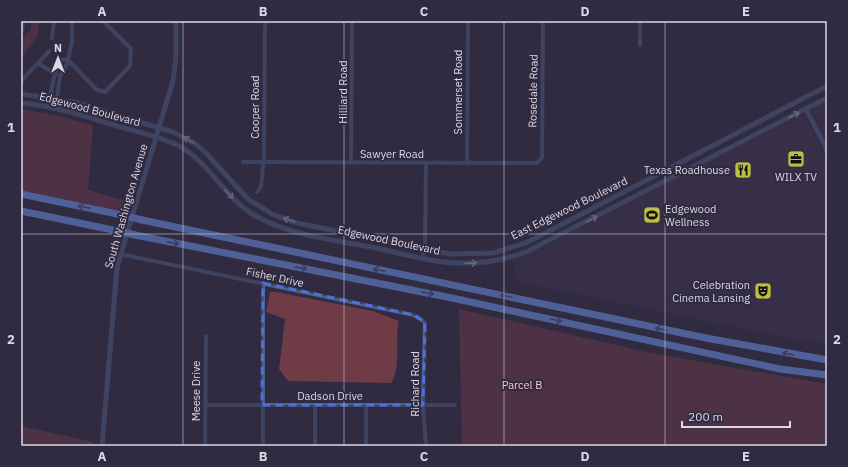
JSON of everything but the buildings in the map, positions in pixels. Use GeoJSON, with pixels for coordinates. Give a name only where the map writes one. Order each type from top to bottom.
{"type":"FeatureCollection","features":[{"type":"Feature","properties":{"kind":"highway"},"geometry":{"type":"LineString","coordinates":[[21,194],[691,335],[827,360]]}},
{"type":"Feature","properties":{"kind":"highway"},"geometry":{"type":"LineString","coordinates":[[21,211],[444,296],[780,369],[827,375]]}},
{"type":"Feature","properties":{"kind":"street"},"geometry":{"type":"LineString","coordinates":[[22,30],[23,21]]}},
{"type":"Feature","properties":{"kind":"street"},"geometry":{"type":"LineString","coordinates":[[52,38],[54,21]]}},
{"type":"Feature","properties":{"kind":"street"},"geometry":{"type":"LineString","coordinates":[[32,104],[36,103],[56,106],[58,103],[57,98],[60,76],[66,64],[73,34],[72,21]]}},
{"type":"Feature","properties":{"kind":"street","name":"South Washington Avenue"},"geometry":{"type":"LineString","coordinates":[[102,446],[115,281],[120,254],[175,70],[176,21]]}},
{"type":"Feature","properties":{"kind":"street","name":"Cooper Road"},"geometry":{"type":"LineString","coordinates":[[257,192],[261,188],[263,163],[265,21]]}},
{"type":"Feature","properties":{"kind":"street","name":"Hilliard Road"},"geometry":{"type":"LineString","coordinates":[[351,163],[352,21]]}},
{"type":"Feature","properties":{"kind":"street","name":"Sommerset Road"},"geometry":{"type":"LineString","coordinates":[[467,163],[468,21]]}},
{"type":"Feature","properties":{"kind":"street","name":"Rosedale Road"},"geometry":{"type":"LineString","coordinates":[[540,161],[542,158],[543,21]]}},
{"type":"Feature","properties":{"kind":"street"},"geometry":{"type":"LineString","coordinates":[[640,21],[640,45]]}},
{"type":"Feature","properties":{"kind":"street"},"geometry":{"type":"LineString","coordinates":[[67,59],[97,90],[105,92],[130,66],[131,49],[106,22]]}},
{"type":"Feature","properties":{"kind":"street"},"geometry":{"type":"LineString","coordinates":[[21,82],[29,70],[39,64],[48,51]]}},
{"type":"Feature","properties":{"kind":"street"},"geometry":{"type":"LineString","coordinates":[[50,97],[55,73],[62,60],[67,59]]}},
{"type":"Feature","properties":{"kind":"street"},"geometry":{"type":"LineString","coordinates":[[39,64],[60,76]]}},
{"type":"Feature","properties":{"kind":"street","name":"East Edgewood Boulevard"},"geometry":{"type":"LineString","coordinates":[[115,115],[174,132],[196,144],[248,199],[259,207],[284,218],[424,249],[465,255],[493,253],[508,249],[549,231],[827,86]]}},
{"type":"Feature","properties":{"kind":"street"},"geometry":{"type":"LineString","coordinates":[[21,94],[57,98],[115,115]]}},
{"type":"Feature","properties":{"kind":"street"},"geometry":{"type":"LineString","coordinates":[[793,103],[789,109],[758,125],[757,128],[760,132],[825,99],[827,94]]}},
{"type":"Feature","properties":{"kind":"street","name":"Edgewood Boulevard"},"geometry":{"type":"LineString","coordinates":[[21,103],[32,104],[86,117],[156,137],[179,146],[197,158],[232,198],[268,222],[298,231],[423,258],[454,263],[477,263],[504,259],[521,254],[555,238],[760,132]]}},
{"type":"Feature","properties":{"kind":"street"},"geometry":{"type":"LineString","coordinates":[[806,109],[827,150]]}},
{"type":"Feature","properties":{"kind":"street"},"geometry":{"type":"LineString","coordinates":[[86,117],[85,113],[88,110],[108,115],[115,115]]}},
{"type":"Feature","properties":{"kind":"street"},"geometry":{"type":"LineString","coordinates":[[723,151],[728,146],[745,137],[745,133],[741,130]]}},
{"type":"Feature","properties":{"kind":"street"},"geometry":{"type":"LineString","coordinates":[[702,161],[703,155],[719,146],[722,141]]}},
{"type":"Feature","properties":{"kind":"street"},"geometry":{"type":"LineString","coordinates":[[197,158],[203,160],[217,175],[221,173],[221,170]]}},
{"type":"Feature","properties":{"kind":"street","name":"Sawyer Road"},"geometry":{"type":"LineString","coordinates":[[243,162],[537,164],[540,161]]}},
{"type":"Feature","properties":{"kind":"street"},"geometry":{"type":"LineString","coordinates":[[423,258],[426,163]]}},
{"type":"Feature","properties":{"kind":"street"},"geometry":{"type":"LineString","coordinates":[[605,212],[605,208],[608,204],[630,193],[633,188]]}},
{"type":"Feature","properties":{"kind":"street"},"geometry":{"type":"LineString","coordinates":[[555,238],[557,234],[578,223],[580,220],[578,216]]}},
{"type":"Feature","properties":{"kind":"street"},"geometry":{"type":"LineString","coordinates":[[521,254],[524,246],[545,237],[549,231]]}},
{"type":"Feature","properties":{"kind":"street","name":"Fisher Drive"},"geometry":{"type":"LineString","coordinates":[[120,254],[414,315],[425,322]]}},
{"type":"Feature","properties":{"kind":"street"},"geometry":{"type":"LineString","coordinates":[[263,283],[263,446]]}},
{"type":"Feature","properties":{"kind":"street","name":"Richard Road"},"geometry":{"type":"LineString","coordinates":[[425,322],[423,405],[426,446]]}},
{"type":"Feature","properties":{"kind":"street","name":"Meese Drive"},"geometry":{"type":"LineString","coordinates":[[205,446],[206,336]]}},
{"type":"Feature","properties":{"kind":"street","name":"Dadson Drive"},"geometry":{"type":"LineString","coordinates":[[205,405],[455,405]]}},
{"type":"Feature","properties":{"kind":"street"},"geometry":{"type":"LineString","coordinates":[[315,405],[315,446]]}},
{"type":"Feature","properties":{"kind":"street"},"geometry":{"type":"LineString","coordinates":[[366,405],[366,446]]}},
{"type":"Feature","properties":{"kind":"highlighted area"},"geometry":{"type":"Polygon","coordinates":[[[263,283],[414,315],[425,322],[423,405],[262,405],[263,283]]]}},
{"type":"Feature","properties":{"kind":"shaded area"},"geometry":{"type":"Polygon","coordinates":[[[827,100],[827,142],[811,110],[827,100]]]}},
{"type":"Feature","properties":{"kind":"shaded area"},"geometry":{"type":"Polygon","coordinates":[[[801,116],[806,118],[827,159],[827,344],[778,336],[518,282],[512,259],[543,247],[706,162],[801,116]]]}},
{"type":"Feature","properties":{"kind":"green space"},"geometry":{"type":"Polygon","coordinates":[[[31,21],[39,21],[38,36],[21,58],[21,39],[31,30],[31,21]]]}},
{"type":"Feature","properties":{"kind":"green space"},"geometry":{"type":"Polygon","coordinates":[[[21,109],[54,115],[93,125],[88,190],[126,201],[125,212],[21,190],[21,109]]]}},
{"type":"Feature","properties":{"kind":"green space"},"geometry":{"type":"Polygon","coordinates":[[[270,292],[373,311],[399,321],[396,369],[391,383],[288,381],[279,369],[285,319],[266,312],[270,292]]]}},
{"type":"Feature","properties":{"kind":"green space","name":"Parcel B"},"geometry":{"type":"Polygon","coordinates":[[[459,309],[651,353],[827,384],[827,446],[462,446],[459,309]]]}},
{"type":"Feature","properties":{"kind":"green space"},"geometry":{"type":"Polygon","coordinates":[[[21,426],[93,442],[93,446],[21,446],[21,426]]]}},
{"type":"Feature","properties":{"kind":"place","name":"WILX TV"},"geometry":{"type":"Point","coordinates":[796,159]}},
{"type":"Feature","properties":{"kind":"place","name":"Texas Roadhouse"},"geometry":{"type":"Point","coordinates":[743,170]}},
{"type":"Feature","properties":{"kind":"place","name":"Edgewood Wellness"},"geometry":{"type":"Point","coordinates":[652,215]}},
{"type":"Feature","properties":{"kind":"place","name":"Celebration Cinema Lansing"},"geometry":{"type":"Point","coordinates":[763,291]}}]}
